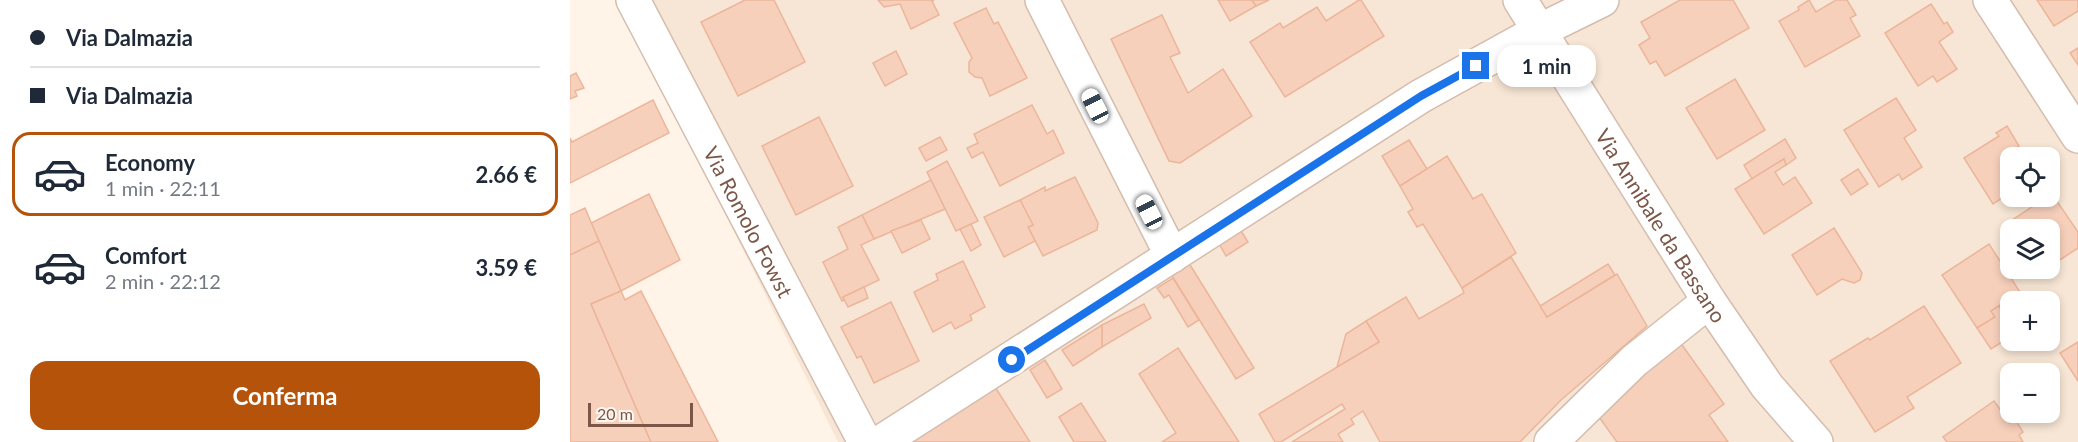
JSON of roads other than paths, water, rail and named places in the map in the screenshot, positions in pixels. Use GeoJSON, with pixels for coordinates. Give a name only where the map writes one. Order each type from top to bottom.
{"type":"FeatureCollection","features":[{"type":"Feature","properties":{"kind":"street","name":"Via Romolo Fowst"},"geometry":{"type":"LineString","coordinates":[[633,0],[865,442]]}},
{"type":"Feature","properties":{"kind":"street"},"geometry":{"type":"LineString","coordinates":[[1042,0],[1172,256]]}},
{"type":"Feature","properties":{"kind":"street","name":"Via Annibale da Bassano"},"geometry":{"type":"LineString","coordinates":[[1520,0],[1709,301],[1767,386],[1816,442]]}},
{"type":"Feature","properties":{"kind":"street"},"geometry":{"type":"LineString","coordinates":[[881,442],[1421,96],[1539,31],[1602,0]]}},
{"type":"Feature","properties":{"kind":"street"},"geometry":{"type":"LineString","coordinates":[[1990,0],[2078,136]]}},
{"type":"Feature","properties":{"kind":"street"},"geometry":{"type":"LineString","coordinates":[[1551,442],[1634,361],[1709,301]]}}]}
